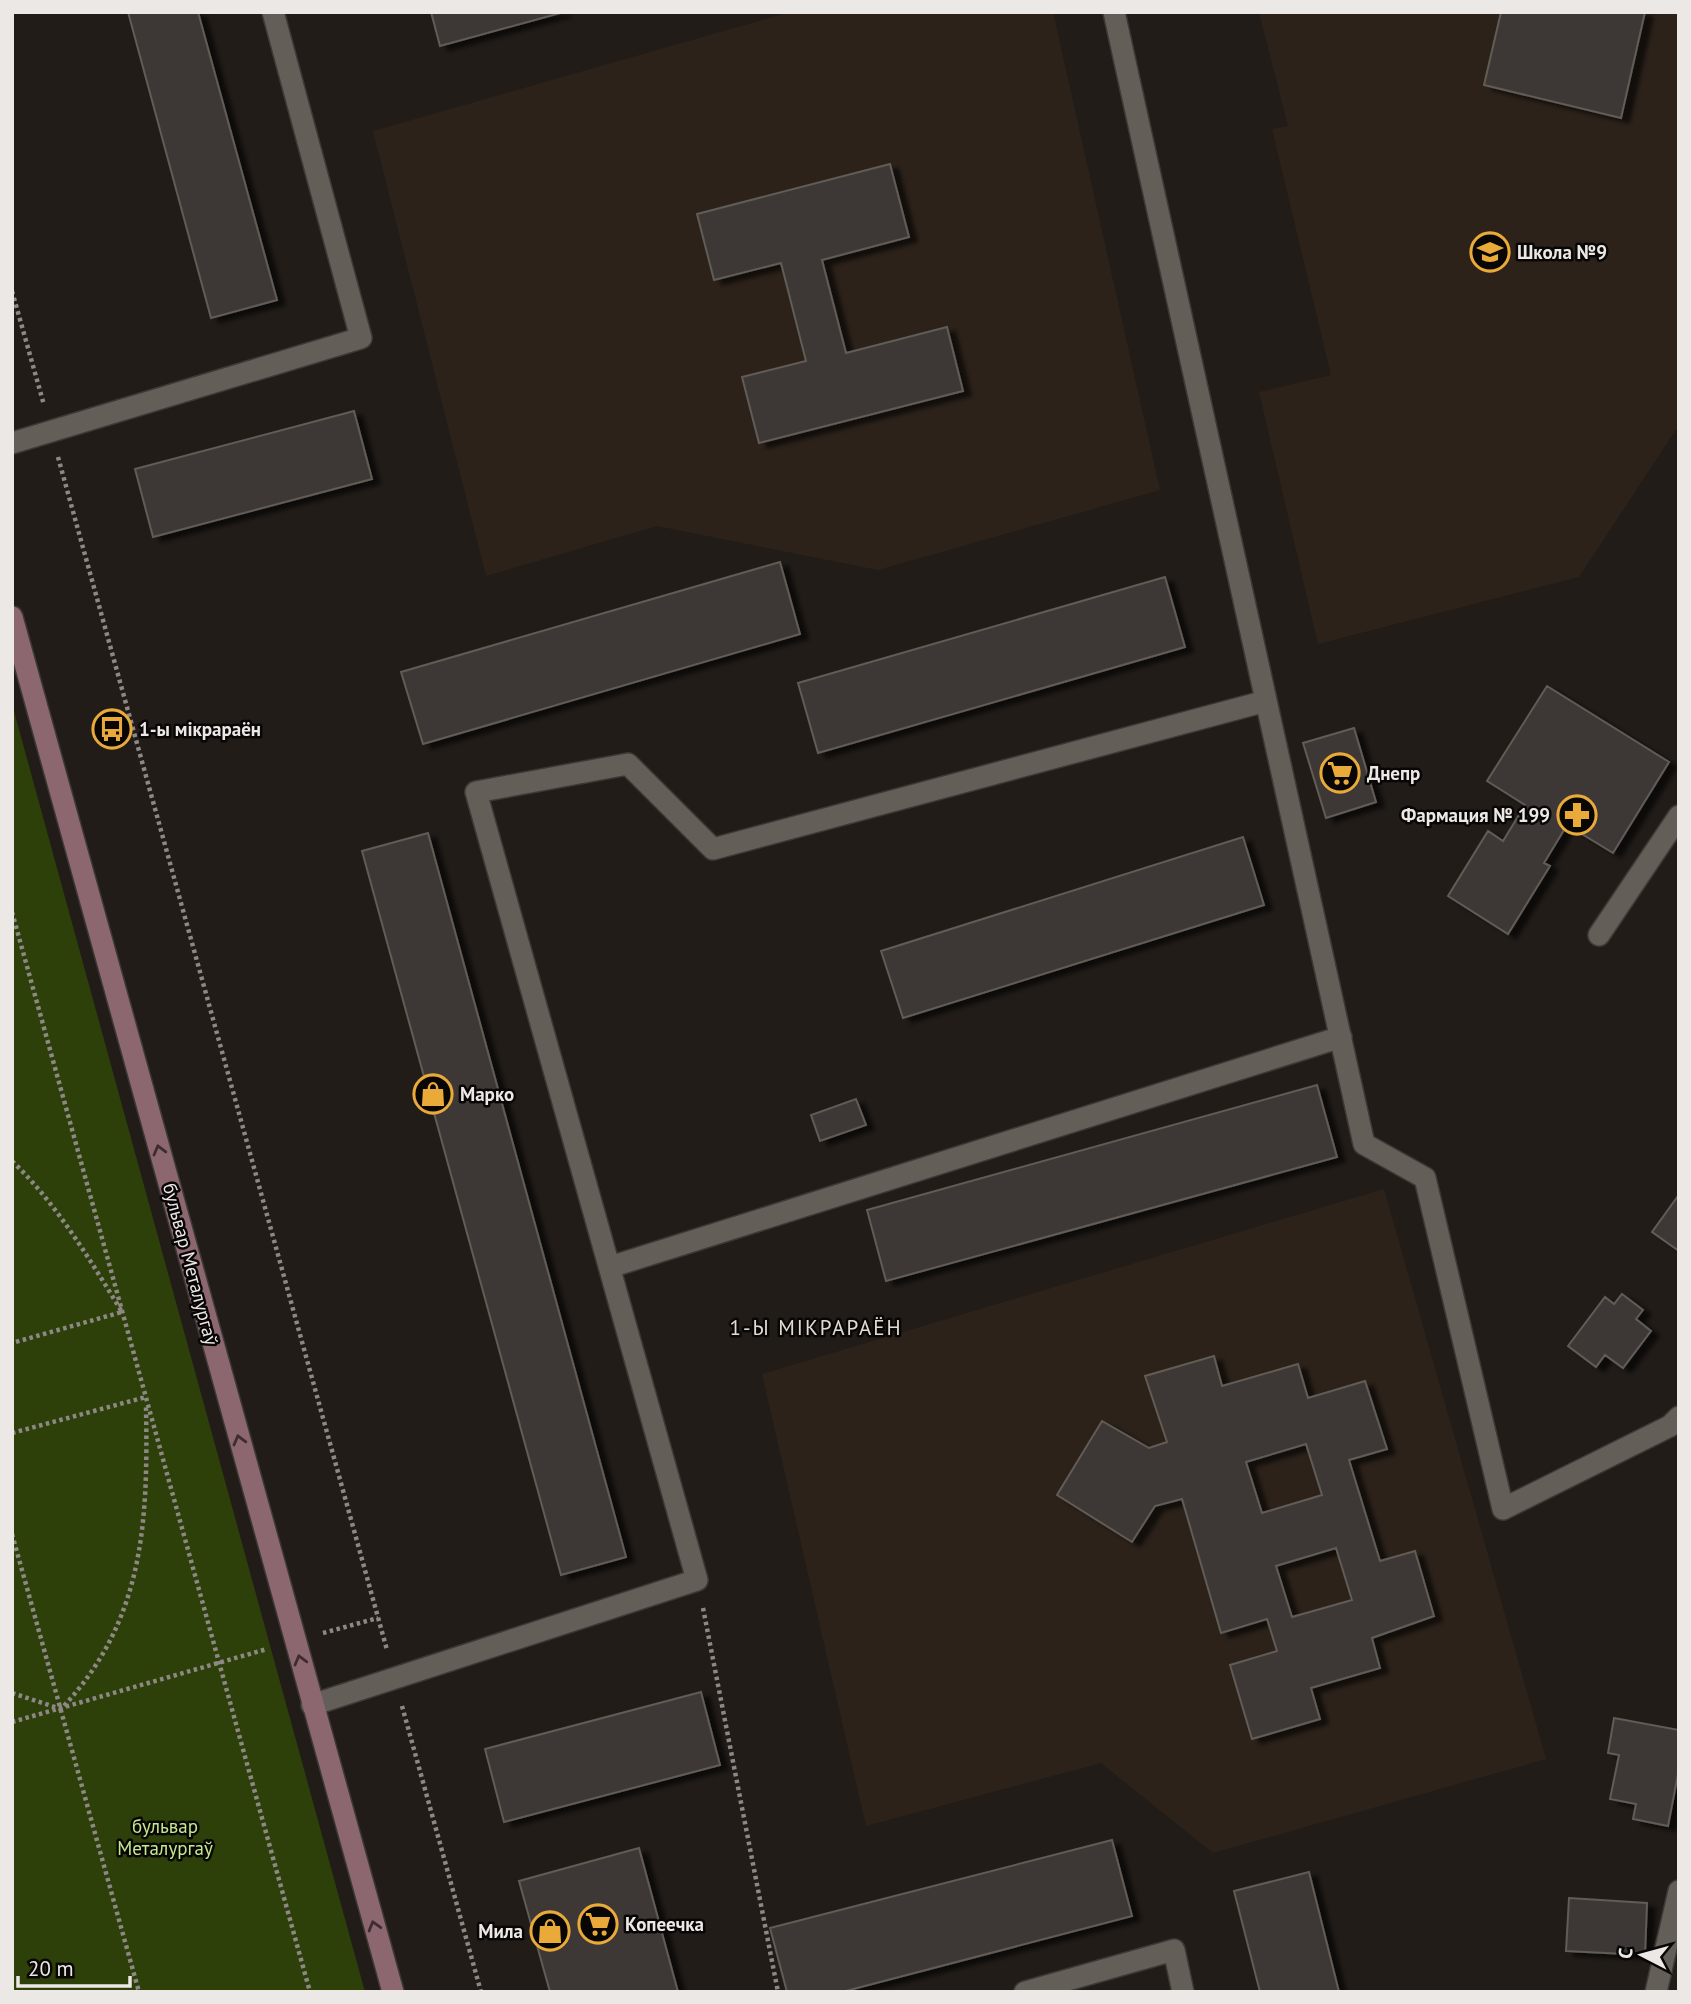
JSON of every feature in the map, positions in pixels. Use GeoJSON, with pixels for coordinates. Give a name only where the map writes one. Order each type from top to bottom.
{"type":"FeatureCollection","features":[{"type":"Feature","properties":{"kind":"main road","name":"бульвар Металургаў"},"geometry":{"type":"LineString","coordinates":[[12,617],[393,1992]]}},
{"type":"Feature","properties":{"kind":"street"},"geometry":{"type":"LineString","coordinates":[[12,443],[361,338],[273,12]]}},
{"type":"Feature","properties":{"kind":"street"},"geometry":{"type":"LineString","coordinates":[[1114,12],[1364,1144],[1425,1178],[1503,1509],[1670,1426],[1679,1417]]}},
{"type":"Feature","properties":{"kind":"street"},"geometry":{"type":"LineString","coordinates":[[312,1704],[697,1580],[476,792],[628,764],[713,849],[1266,701]]}},
{"type":"Feature","properties":{"kind":"street"},"geometry":{"type":"LineString","coordinates":[[1599,935],[1679,816]]}},
{"type":"Feature","properties":{"kind":"street"},"geometry":{"type":"LineString","coordinates":[[610,1267],[1341,1037]]}},
{"type":"Feature","properties":{"kind":"street"},"geometry":{"type":"LineString","coordinates":[[1656,1992],[1679,1891]]}},
{"type":"Feature","properties":{"kind":"street"},"geometry":{"type":"LineString","coordinates":[[1025,1992],[1174,1950],[1183,1992]]}},
{"type":"Feature","properties":{"kind":"path"},"geometry":{"type":"LineString","coordinates":[[12,291],[481,1992]]}},
{"type":"Feature","properties":{"kind":"path"},"geometry":{"type":"LineString","coordinates":[[12,912],[310,1992]]}},
{"type":"Feature","properties":{"kind":"path"},"geometry":{"type":"LineString","coordinates":[[12,1161],[42,1193],[64,1223],[122,1312]]}},
{"type":"Feature","properties":{"kind":"path"},"geometry":{"type":"LineString","coordinates":[[12,1343],[122,1312]]}},
{"type":"Feature","properties":{"kind":"path"},"geometry":{"type":"LineString","coordinates":[[12,1433],[146,1397]]}},
{"type":"Feature","properties":{"kind":"path"},"geometry":{"type":"LineString","coordinates":[[61,1709],[92,1672],[112,1638],[135,1570],[145,1493],[146,1397]]}},
{"type":"Feature","properties":{"kind":"path"},"geometry":{"type":"LineString","coordinates":[[12,1534],[139,1992]]}},
{"type":"Feature","properties":{"kind":"path"},"geometry":{"type":"LineString","coordinates":[[697,1580],[778,1992]]}},
{"type":"Feature","properties":{"kind":"path"},"geometry":{"type":"LineString","coordinates":[[12,1723],[378,1618]]}},
{"type":"Feature","properties":{"kind":"path"},"geometry":{"type":"LineString","coordinates":[[12,1693],[61,1709]]}},
{"type":"Feature","properties":{"kind":"shaded area"},"geometry":{"type":"Polygon","coordinates":[[[790,12],[1053,12],[1160,490],[878,570],[657,526],[486,576],[373,131],[790,12]]]}},
{"type":"Feature","properties":{"kind":"shaded area","name":"Школа №9"},"geometry":{"type":"Polygon","coordinates":[[[1259,12],[1679,12],[1679,425],[1579,577],[1318,644],[1259,392],[1331,375],[1272,129],[1288,126],[1259,12]]]}},
{"type":"Feature","properties":{"kind":"shaded area"},"geometry":{"type":"Polygon","coordinates":[[[1384,1189],[1546,1759],[1213,1853],[1101,1763],[866,1826],[762,1374],[1384,1189]]]}},
{"type":"Feature","properties":{"kind":"green space","name":"бульвар Металургаў"},"geometry":{"type":"Polygon","coordinates":[[[12,704],[365,1992],[12,1992],[12,704]]]}},
{"type":"Feature","properties":{"kind":"building"},"geometry":{"type":"Polygon","coordinates":[[[128,12],[198,12],[277,300],[211,318],[128,12]]]}},
{"type":"Feature","properties":{"kind":"building"},"geometry":{"type":"Polygon","coordinates":[[[431,12],[564,12],[440,46],[431,12]]]}},
{"type":"Feature","properties":{"kind":"building"},"geometry":{"type":"Polygon","coordinates":[[[1501,12],[1645,12],[1621,118],[1484,85],[1501,12]]]}},
{"type":"Feature","properties":{"kind":"building"},"geometry":{"type":"Polygon","coordinates":[[[890,164],[909,237],[822,260],[846,353],[947,327],[963,391],[759,443],[742,377],[806,361],[781,263],[714,280],[697,214],[890,164]]]}},
{"type":"Feature","properties":{"kind":"building"},"geometry":{"type":"Polygon","coordinates":[[[354,411],[372,479],[153,537],[135,469],[354,411]]]}},
{"type":"Feature","properties":{"kind":"building"},"geometry":{"type":"Polygon","coordinates":[[[780,562],[800,634],[423,744],[401,672],[780,562]]]}},
{"type":"Feature","properties":{"kind":"building"},"geometry":{"type":"Polygon","coordinates":[[[1165,577],[1185,647],[818,753],[798,683],[1165,577]]]}},
{"type":"Feature","properties":{"kind":"building","name":"Фармация № 199"},"geometry":{"type":"Polygon","coordinates":[[[1547,686],[1669,762],[1613,853],[1567,825],[1544,863],[1550,866],[1508,934],[1448,896],[1488,831],[1503,841],[1525,805],[1487,781],[1547,686]]]}},
{"type":"Feature","properties":{"kind":"building","name":"Днепр"},"geometry":{"type":"Polygon","coordinates":[[[1354,728],[1376,802],[1326,818],[1303,743],[1354,728]]]}},
{"type":"Feature","properties":{"kind":"building"},"geometry":{"type":"Polygon","coordinates":[[[428,833],[626,1557],[561,1575],[362,851],[428,833]]]}},
{"type":"Feature","properties":{"kind":"building"},"geometry":{"type":"Polygon","coordinates":[[[1243,837],[1264,905],[903,1018],[881,951],[1243,837]]]}},
{"type":"Feature","properties":{"kind":"building"},"geometry":{"type":"Polygon","coordinates":[[[1317,1085],[1337,1157],[886,1281],[867,1210],[1317,1085]]]}},
{"type":"Feature","properties":{"kind":"building"},"geometry":{"type":"Polygon","coordinates":[[[856,1099],[866,1125],[820,1141],[811,1115],[856,1099]]]}},
{"type":"Feature","properties":{"kind":"building"},"geometry":{"type":"Polygon","coordinates":[[[1679,1196],[1679,1251],[1652,1232],[1679,1196]]]}},
{"type":"Feature","properties":{"kind":"building"},"geometry":{"type":"Polygon","coordinates":[[[1622,1294],[1643,1310],[1636,1319],[1651,1331],[1623,1368],[1605,1355],[1596,1367],[1568,1346],[1605,1297],[1614,1304],[1622,1294]]]}},
{"type":"Feature","properties":{"kind":"building"},"geometry":{"type":"Polygon","coordinates":[[[1214,1356],[1222,1386],[1298,1364],[1308,1398],[1365,1381],[1387,1449],[1349,1460],[1380,1561],[1415,1551],[1434,1616],[1372,1638],[1380,1668],[1311,1688],[1320,1719],[1252,1739],[1230,1665],[1277,1651],[1267,1619],[1221,1633],[1182,1499],[1155,1506],[1132,1542],[1057,1495],[1102,1421],[1149,1448],[1167,1442],[1145,1376],[1214,1356]],[[1306,1444],[1246,1462],[1262,1513],[1322,1495],[1306,1444]],[[1336,1548],[1276,1566],[1292,1617],[1352,1600],[1336,1548]]]}},
{"type":"Feature","properties":{"kind":"building"},"geometry":{"type":"Polygon","coordinates":[[[701,1692],[720,1765],[504,1822],[485,1749],[701,1692]]]}},
{"type":"Feature","properties":{"kind":"building"},"geometry":{"type":"Polygon","coordinates":[[[1614,1718],[1679,1730],[1679,1769],[1668,1826],[1633,1819],[1636,1804],[1610,1799],[1619,1755],[1608,1753],[1614,1718]]]}},
{"type":"Feature","properties":{"kind":"building"},"geometry":{"type":"Polygon","coordinates":[[[1112,1840],[1132,1916],[842,1992],[787,1992],[770,1928],[1112,1840]]]}},
{"type":"Feature","properties":{"kind":"building"},"geometry":{"type":"Polygon","coordinates":[[[639,1848],[678,1992],[550,1992],[519,1881],[639,1848]]]}},
{"type":"Feature","properties":{"kind":"building"},"geometry":{"type":"Polygon","coordinates":[[[1309,1872],[1339,1992],[1260,1992],[1234,1891],[1309,1872]]]}},
{"type":"Feature","properties":{"kind":"building"},"geometry":{"type":"Polygon","coordinates":[[[1569,1898],[1647,1903],[1645,1955],[1566,1951],[1569,1898]]]}},
{"type":"Feature","properties":{"kind":"place","name":"Школа №9"},"geometry":{"type":"Point","coordinates":[1490,252]}},
{"type":"Feature","properties":{"kind":"place","name":"1-ы мікрараён"},"geometry":{"type":"Point","coordinates":[112,729]}},
{"type":"Feature","properties":{"kind":"place","name":"Днепр"},"geometry":{"type":"Point","coordinates":[1340,773]}},
{"type":"Feature","properties":{"kind":"place","name":"Фармация № 199"},"geometry":{"type":"Point","coordinates":[1577,815]}},
{"type":"Feature","properties":{"kind":"place","name":"Марко"},"geometry":{"type":"Point","coordinates":[433,1094]}},
{"type":"Feature","properties":{"kind":"place","name":"Копеечка"},"geometry":{"type":"Point","coordinates":[598,1924]}},
{"type":"Feature","properties":{"kind":"place","name":"Мила"},"geometry":{"type":"Point","coordinates":[550,1931]}},
{"type":"Feature","properties":{"kind":"district","name":"1-Ы МІКРАРАЁН"},"geometry":{"type":"Point","coordinates":[816,1327]}}]}
